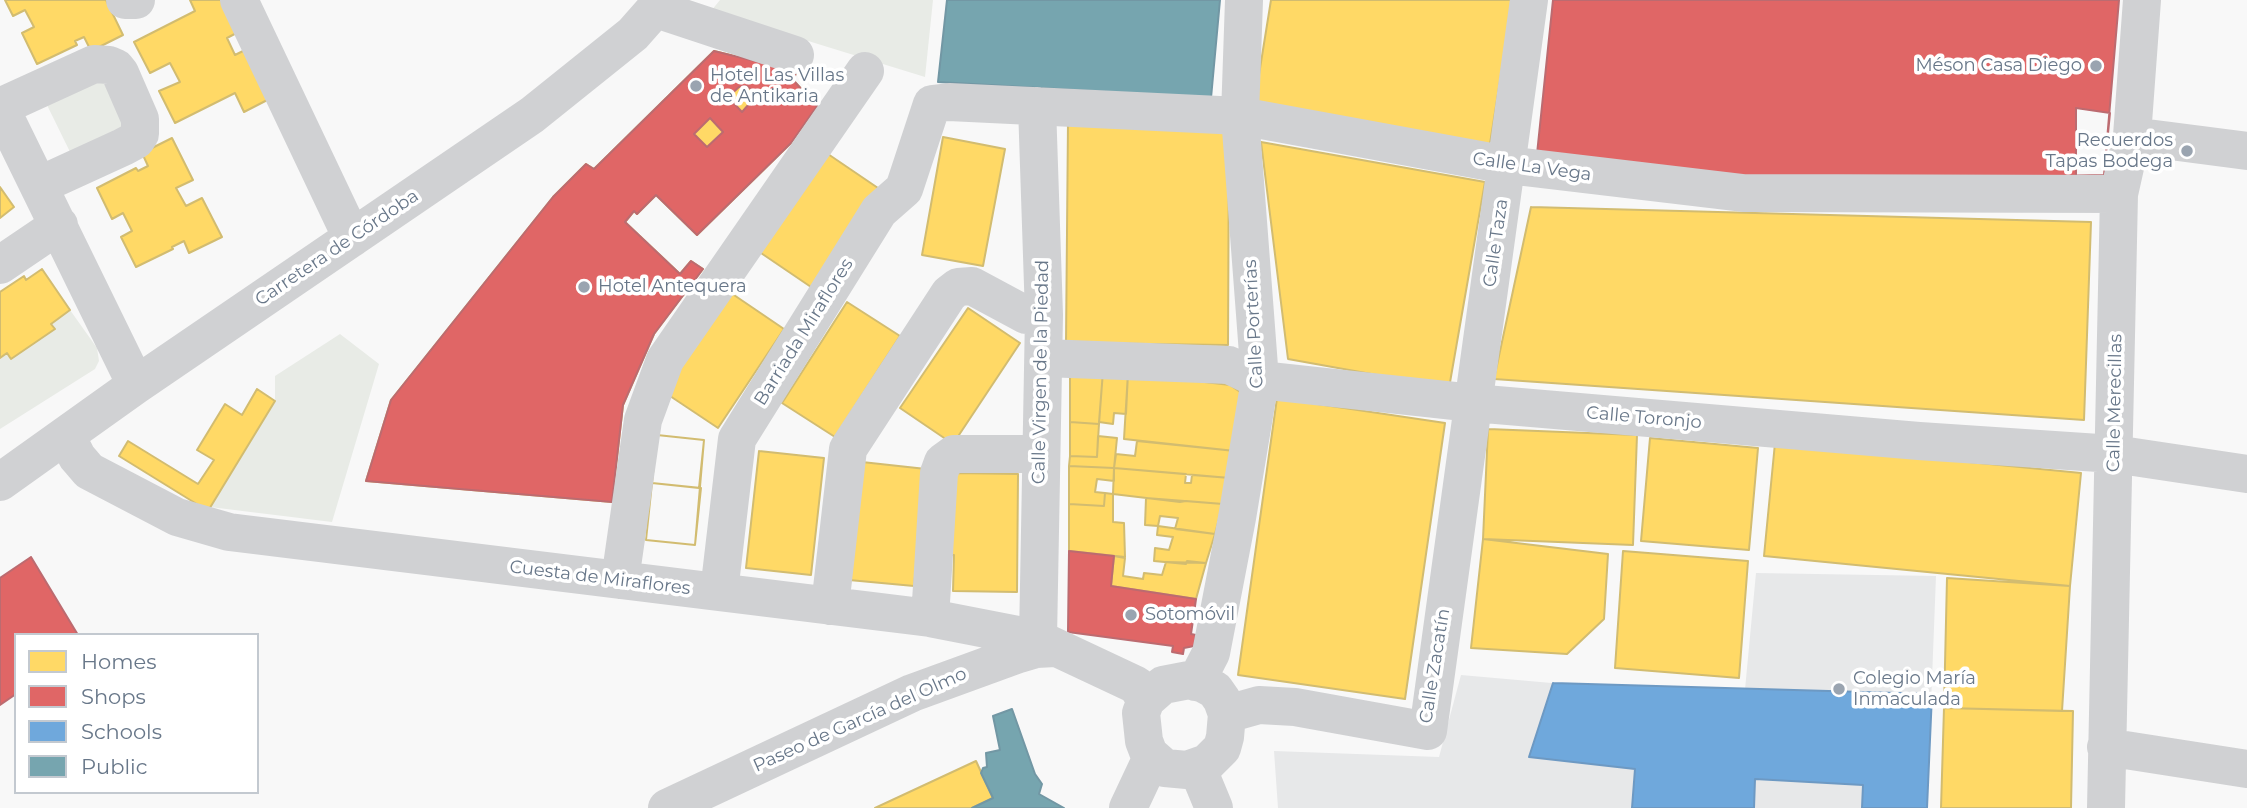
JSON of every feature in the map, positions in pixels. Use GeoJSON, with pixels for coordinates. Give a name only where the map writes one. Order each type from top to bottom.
{"type":"FeatureCollection","features":[{"type":"Feature","properties":{"kind":"street"},"geometry":{"type":"LineString","coordinates":[[125,0],[136,0]]}},
{"type":"Feature","properties":{"kind":"street"},"geometry":{"type":"LineString","coordinates":[[239,0],[352,238]]}},
{"type":"Feature","properties":{"kind":"street","name":"Calle Porterías"},"geometry":{"type":"LineString","coordinates":[[1196,682],[1211,653],[1260,380],[1240,117],[1244,0]]}},
{"type":"Feature","properties":{"kind":"street","name":"Calle Taza"},"geometry":{"type":"LineString","coordinates":[[1473,403],[1529,0]]}},
{"type":"Feature","properties":{"kind":"street","name":"Calle Merecillas"},"geometry":{"type":"LineString","coordinates":[[2106,808],[2119,194],[2132,136],[2142,0]]}},
{"type":"Feature","properties":{"kind":"street"},"geometry":{"type":"LineString","coordinates":[[659,5],[795,55]]}},
{"type":"Feature","properties":{"kind":"street","name":"Carretera de Córdoba"},"geometry":{"type":"LineString","coordinates":[[0,482],[136,385],[532,115],[633,34],[659,5]]}},
{"type":"Feature","properties":{"kind":"street"},"geometry":{"type":"LineString","coordinates":[[40,186],[123,147],[136,140],[140,134],[140,119],[116,68],[94,64],[3,120],[60,225],[136,385]]}},
{"type":"Feature","properties":{"kind":"street"},"geometry":{"type":"LineString","coordinates":[[620,580],[643,420],[666,360],[865,71]]}},
{"type":"Feature","properties":{"kind":"street","name":"Calle La Vega"},"geometry":{"type":"LineString","coordinates":[[948,102],[1240,117],[1507,165],[1744,193],[2119,194]]}},
{"type":"Feature","properties":{"kind":"street","name":"Barriada Miraflores"},"geometry":{"type":"LineString","coordinates":[[719,593],[737,439],[879,211],[904,189],[932,104],[948,102]]}},
{"type":"Feature","properties":{"kind":"street","name":"Calle Virgen de la Piedad"},"geometry":{"type":"LineString","coordinates":[[1037,106],[1044,315],[1040,454],[1049,643]]}},
{"type":"Feature","properties":{"kind":"street"},"geometry":{"type":"LineString","coordinates":[[2132,136],[2247,151]]}},
{"type":"Feature","properties":{"kind":"street"},"geometry":{"type":"LineString","coordinates":[[0,265],[60,225]]}},
{"type":"Feature","properties":{"kind":"street"},"geometry":{"type":"LineString","coordinates":[[830,606],[848,449],[948,294],[958,287],[972,286],[1026,315],[1044,315]]}},
{"type":"Feature","properties":{"kind":"street","name":"Calle Toronjo"},"geometry":{"type":"LineString","coordinates":[[1044,358],[1229,365],[1260,380],[1473,403],[1906,440],[2114,454],[2247,474]]}},
{"type":"Feature","properties":{"kind":"street","name":"Calle Zacatín"},"geometry":{"type":"LineString","coordinates":[[1227,714],[1259,705],[1295,707],[1428,731],[1473,403]]}},
{"type":"Feature","properties":{"kind":"street","name":"Cuesta de Miraflores"},"geometry":{"type":"LineString","coordinates":[[66,435],[89,471],[177,517],[229,532],[930,618],[1049,643],[1136,685],[1146,700]]}},
{"type":"Feature","properties":{"kind":"street"},"geometry":{"type":"LineString","coordinates":[[930,618],[939,473],[943,462],[954,454],[1040,454]]}},
{"type":"Feature","properties":{"kind":"street","name":"Paseo de García del Olmo"},"geometry":{"type":"LineString","coordinates":[[667,808],[912,693],[1049,643]]}},
{"type":"Feature","properties":{"kind":"street"},"geometry":{"type":"LineString","coordinates":[[1175,681],[1196,682],[1215,690],[1222,700],[1227,714],[1222,748],[1207,764],[1177,770],[1164,768],[1152,757],[1144,741],[1141,722],[1146,700],[1163,685],[1175,681]]}},
{"type":"Feature","properties":{"kind":"street"},"geometry":{"type":"LineString","coordinates":[[2106,747],[2247,769]]}},
{"type":"Feature","properties":{"kind":"street"},"geometry":{"type":"LineString","coordinates":[[1128,808],[1152,757]]}},
{"type":"Feature","properties":{"kind":"street"},"geometry":{"type":"LineString","coordinates":[[1197,767],[1214,808]]}},
{"type":"Feature","properties":{"kind":"shaded area"},"geometry":{"type":"Polygon","coordinates":[[[720,0],[933,0],[925,77],[711,11],[720,0]]]}},
{"type":"Feature","properties":{"kind":"shaded area"},"geometry":{"type":"Polygon","coordinates":[[[99,75],[130,127],[72,156],[46,103],[99,75]]]}},
{"type":"Feature","properties":{"kind":"shaded area"},"geometry":{"type":"Polygon","coordinates":[[[70,310],[97,348],[99,361],[95,369],[0,429],[0,358],[7,353],[11,359],[55,329],[51,324],[70,310]]]}},
{"type":"Feature","properties":{"kind":"shaded area"},"geometry":{"type":"Polygon","coordinates":[[[340,334],[379,364],[332,522],[210,507],[275,401],[275,376],[340,334]]]}},
{"type":"Feature","properties":{"kind":"shaded area","name":"Colegio María Inmaculada"},"geometry":{"type":"Polygon","coordinates":[[[1756,573],[1936,576],[1927,808],[1278,808],[1274,751],[1439,757],[1461,675],[1744,700],[1756,573]]]}},
{"type":"Feature","properties":{"kind":"building: Homes"},"geometry":{"type":"Polygon","coordinates":[[[5,0],[106,0],[123,35],[91,51],[84,37],[75,41],[77,45],[37,64],[22,33],[34,27],[25,10],[13,16],[5,0]]]}},
{"type":"Feature","properties":{"kind":"building: Homes"},"geometry":{"type":"Polygon","coordinates":[[[190,0],[230,0],[244,29],[227,38],[235,55],[253,46],[277,95],[244,112],[235,93],[175,123],[159,91],[180,82],[170,63],[150,73],[134,42],[195,11],[190,0]]]}},
{"type":"Feature","properties":{"kind":"building: Homes"},"geometry":{"type":"Polygon","coordinates":[[[1271,0],[1513,0],[1489,150],[1253,112],[1271,0]]]}},
{"type":"Feature","properties":{"kind":"building: Homes","name":"Hotel Antequera"},"geometry":{"type":"Polygon","coordinates":[[[714,51],[796,71],[794,81],[817,106],[791,143],[697,235],[656,195],[637,214],[634,211],[625,222],[680,274],[691,261],[703,269],[654,334],[623,405],[612,502],[366,481],[391,400],[553,197],[586,164],[594,169],[714,51]]]}},
{"type":"Feature","properties":{"kind":"building: Homes"},"geometry":{"type":"Polygon","coordinates":[[[1068,122],[1229,123],[1228,345],[1066,343],[1068,122]]]}},
{"type":"Feature","properties":{"kind":"building: Homes"},"geometry":{"type":"Polygon","coordinates":[[[943,137],[1005,149],[983,266],[922,255],[943,137]]]}},
{"type":"Feature","properties":{"kind":"building: Homes"},"geometry":{"type":"Polygon","coordinates":[[[172,138],[193,180],[176,188],[186,206],[202,198],[222,237],[189,253],[184,241],[136,267],[121,237],[132,231],[123,213],[112,219],[97,188],[136,168],[138,171],[148,166],[142,153],[172,138]]]}},
{"type":"Feature","properties":{"kind":"building: Homes"},"geometry":{"type":"Polygon","coordinates":[[[1261,142],[1485,182],[1449,388],[1288,359],[1261,142]]]}},
{"type":"Feature","properties":{"kind":"building: Homes"},"geometry":{"type":"Polygon","coordinates":[[[825,152],[878,188],[811,287],[758,251],[825,152]]]}},
{"type":"Feature","properties":{"kind":"building: Homes"},"geometry":{"type":"Polygon","coordinates":[[[0,187],[14,207],[0,218],[0,187]]]}},
{"type":"Feature","properties":{"kind":"building: Homes"},"geometry":{"type":"Polygon","coordinates":[[[1531,207],[2091,222],[2084,420],[1494,379],[1531,207]]]}},
{"type":"Feature","properties":{"kind":"building: Homes"},"geometry":{"type":"Polygon","coordinates":[[[42,269],[70,310],[51,324],[55,329],[11,359],[7,353],[0,358],[0,292],[24,276],[26,280],[42,269]]]}},
{"type":"Feature","properties":{"kind":"building: Homes"},"geometry":{"type":"Polygon","coordinates":[[[731,293],[784,329],[718,428],[664,392],[731,293]]]}},
{"type":"Feature","properties":{"kind":"building: Homes"},"geometry":{"type":"Polygon","coordinates":[[[847,302],[900,336],[835,437],[782,403],[847,302]]]}},
{"type":"Feature","properties":{"kind":"building: Homes"},"geometry":{"type":"Polygon","coordinates":[[[968,308],[1020,343],[953,444],[900,408],[968,308]]]}},
{"type":"Feature","properties":{"kind":"building: Homes"},"geometry":{"type":"Polygon","coordinates":[[[1070,369],[1103,371],[1099,424],[1070,422],[1070,369]]]}},
{"type":"Feature","properties":{"kind":"building: Homes"},"geometry":{"type":"Polygon","coordinates":[[[1103,371],[1128,373],[1126,414],[1114,413],[1113,424],[1099,422],[1103,371]]]}},
{"type":"Feature","properties":{"kind":"building: Homes"},"geometry":{"type":"Polygon","coordinates":[[[1128,373],[1230,385],[1246,396],[1235,451],[1124,439],[1128,373]]]}},
{"type":"Feature","properties":{"kind":"building: Homes"},"geometry":{"type":"Polygon","coordinates":[[[257,389],[275,401],[208,511],[119,456],[128,441],[198,484],[214,460],[197,450],[225,404],[242,415],[257,389]]]}},
{"type":"Feature","properties":{"kind":"building: Homes"},"geometry":{"type":"Polygon","coordinates":[[[1277,398],[1445,423],[1405,699],[1238,675],[1277,398]]]}},
{"type":"Feature","properties":{"kind":"building: Homes"},"geometry":{"type":"Polygon","coordinates":[[[1070,422],[1099,424],[1097,457],[1070,456],[1070,422]]]}},
{"type":"Feature","properties":{"kind":"building: Homes"},"geometry":{"type":"Polygon","coordinates":[[[1488,429],[1637,435],[1633,545],[1483,539],[1488,429]]]}},
{"type":"Feature","properties":{"kind":"building: Homes"},"geometry":{"type":"Polygon","coordinates":[[[657,435],[704,440],[695,545],[646,540],[657,435]]]}},
{"type":"Feature","properties":{"kind":"building: Homes"},"geometry":{"type":"Polygon","coordinates":[[[657,435],[704,440],[699,488],[652,483],[657,435]]]}},
{"type":"Feature","properties":{"kind":"building: Homes"},"geometry":{"type":"Polygon","coordinates":[[[1098,436],[1117,438],[1114,468],[1069,466],[1070,456],[1097,457],[1098,436]]]}},
{"type":"Feature","properties":{"kind":"building: Homes"},"geometry":{"type":"Polygon","coordinates":[[[1650,438],[1758,448],[1749,550],[1641,541],[1650,438]]]}},
{"type":"Feature","properties":{"kind":"building: Homes"},"geometry":{"type":"Polygon","coordinates":[[[1137,441],[1235,451],[1230,478],[1114,468],[1116,454],[1135,456],[1137,441]]]}},
{"type":"Feature","properties":{"kind":"building: Homes"},"geometry":{"type":"Polygon","coordinates":[[[1775,443],[2081,473],[2070,586],[1764,556],[1775,443]]]}},
{"type":"Feature","properties":{"kind":"building: Homes"},"geometry":{"type":"Polygon","coordinates":[[[759,451],[824,458],[811,575],[746,568],[759,451]]]}},
{"type":"Feature","properties":{"kind":"building: Homes"},"geometry":{"type":"Polygon","coordinates":[[[862,462],[926,469],[914,586],[849,580],[862,462]]]}},
{"type":"Feature","properties":{"kind":"building: Homes"},"geometry":{"type":"Polygon","coordinates":[[[1069,466],[1114,468],[1114,481],[1097,479],[1095,492],[1105,493],[1104,506],[1069,504],[1069,466]]]}},
{"type":"Feature","properties":{"kind":"building: Homes"},"geometry":{"type":"Polygon","coordinates":[[[1114,468],[1186,474],[1185,483],[1191,483],[1192,475],[1230,478],[1223,504],[1180,502],[1113,494],[1114,468]]]}},
{"type":"Feature","properties":{"kind":"building: Homes"},"geometry":{"type":"Polygon","coordinates":[[[955,473],[1018,474],[1017,592],[953,591],[954,555],[948,555],[955,473]]]}},
{"type":"Feature","properties":{"kind":"building: Homes"},"geometry":{"type":"Polygon","coordinates":[[[652,483],[701,488],[695,545],[646,540],[652,483]]]}},
{"type":"Feature","properties":{"kind":"building: Homes"},"geometry":{"type":"Polygon","coordinates":[[[1105,493],[1113,494],[1113,522],[1124,523],[1125,557],[1069,551],[1069,504],[1104,506],[1105,493]]]}},
{"type":"Feature","properties":{"kind":"building: Homes"},"geometry":{"type":"Polygon","coordinates":[[[1146,498],[1223,504],[1215,534],[1175,529],[1178,518],[1160,516],[1158,526],[1145,525],[1146,498]]]}},
{"type":"Feature","properties":{"kind":"building: Homes"},"geometry":{"type":"Polygon","coordinates":[[[1158,526],[1215,534],[1206,563],[1154,561],[1155,548],[1169,550],[1173,537],[1157,535],[1158,526]]]}},
{"type":"Feature","properties":{"kind":"building: Homes"},"geometry":{"type":"Polygon","coordinates":[[[1483,539],[1608,554],[1604,619],[1567,654],[1471,648],[1483,539]]]}},
{"type":"Feature","properties":{"kind":"building: Homes"},"geometry":{"type":"Polygon","coordinates":[[[1623,551],[1748,561],[1739,678],[1615,668],[1623,551]]]}},
{"type":"Feature","properties":{"kind":"building: Homes"},"geometry":{"type":"Polygon","coordinates":[[[1114,556],[1125,558],[1123,576],[1143,579],[1144,573],[1162,575],[1166,562],[1206,563],[1196,599],[1111,586],[1114,556]]]}},
{"type":"Feature","properties":{"kind":"building: Homes"},"geometry":{"type":"Polygon","coordinates":[[[1947,578],[2070,586],[2062,711],[1944,708],[1947,578]]]}},
{"type":"Feature","properties":{"kind":"building: Homes"},"geometry":{"type":"Polygon","coordinates":[[[1944,708],[2073,711],[2071,808],[1941,808],[1944,708]]]}},
{"type":"Feature","properties":{"kind":"building: Homes"},"geometry":{"type":"Polygon","coordinates":[[[976,761],[993,798],[972,808],[875,808],[976,761]]]}},
{"type":"Feature","properties":{"kind":"building: Shops"},"geometry":{"type":"Polygon","coordinates":[[[1553,0],[2119,0],[2104,175],[1756,182],[1537,154],[1553,0]]]}},
{"type":"Feature","properties":{"kind":"building: Shops","name":"Hotel Antequera"},"geometry":{"type":"Polygon","coordinates":[[[714,51],[796,71],[794,81],[817,106],[791,143],[697,235],[656,195],[637,214],[634,211],[625,222],[680,274],[691,261],[703,269],[654,334],[623,405],[612,502],[366,481],[391,400],[553,197],[586,164],[594,169],[714,51]],[[747,86],[739,87],[728,97],[742,112],[757,95],[747,86]],[[710,118],[694,134],[707,147],[723,132],[710,118]]]}},
{"type":"Feature","properties":{"kind":"building: Shops"},"geometry":{"type":"Polygon","coordinates":[[[2076,108],[2110,113],[2104,175],[2076,176],[2076,108]]]}},
{"type":"Feature","properties":{"kind":"building: Shops","name":"Sotomóvil"},"geometry":{"type":"Polygon","coordinates":[[[1069,551],[1114,556],[1111,586],[1196,599],[1191,634],[1196,635],[1194,646],[1184,648],[1183,654],[1172,652],[1173,646],[1068,632],[1069,551]]]}},
{"type":"Feature","properties":{"kind":"building: Shops"},"geometry":{"type":"Polygon","coordinates":[[[31,557],[77,633],[14,633],[14,695],[0,705],[0,578],[31,557]]]}},
{"type":"Feature","properties":{"kind":"building: Schools"},"geometry":{"type":"Polygon","coordinates":[[[1553,683],[1932,694],[1927,808],[1862,808],[1863,785],[1755,779],[1754,808],[1632,808],[1635,769],[1529,757],[1553,683]]]}},
{"type":"Feature","properties":{"kind":"building: Public"},"geometry":{"type":"Polygon","coordinates":[[[947,0],[1220,0],[1211,98],[938,82],[947,0]]]}},
{"type":"Feature","properties":{"kind":"building: Public"},"geometry":{"type":"Polygon","coordinates":[[[1012,709],[1035,774],[1042,784],[1039,794],[1064,808],[972,808],[993,798],[981,773],[983,768],[987,767],[986,753],[1000,750],[993,716],[1012,709]]]}},
{"type":"Feature","properties":{"kind":"place","name":"Méson Casa Diego"},"geometry":{"type":"Point","coordinates":[2096,66]}},
{"type":"Feature","properties":{"kind":"place","name":"Hotel Las Villas de Antikaria"},"geometry":{"type":"Point","coordinates":[696,86]}},
{"type":"Feature","properties":{"kind":"place","name":"Recuerdos Tapas Bodega"},"geometry":{"type":"Point","coordinates":[2187,151]}},
{"type":"Feature","properties":{"kind":"place","name":"Hotel Antequera"},"geometry":{"type":"Point","coordinates":[584,287]}},
{"type":"Feature","properties":{"kind":"place","name":"Sotomóvil"},"geometry":{"type":"Point","coordinates":[1131,615]}},
{"type":"Feature","properties":{"kind":"place","name":"Colegio María Inmaculada"},"geometry":{"type":"Point","coordinates":[1839,689]}}]}
